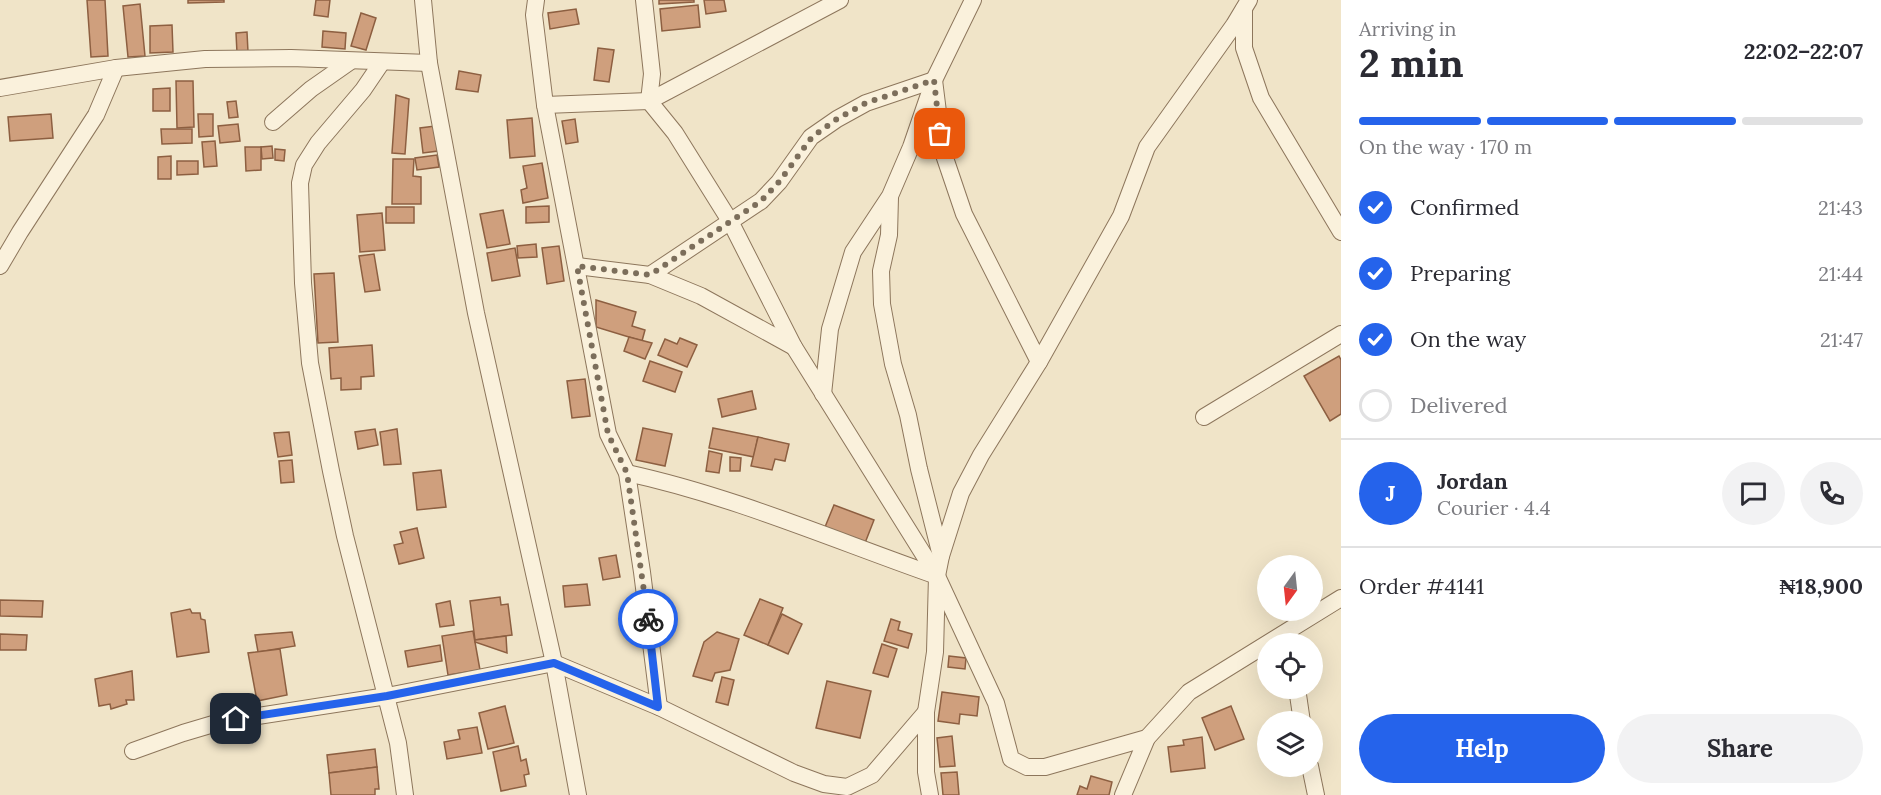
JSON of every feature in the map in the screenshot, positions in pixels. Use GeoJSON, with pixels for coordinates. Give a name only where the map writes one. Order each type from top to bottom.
{"type":"FeatureCollection","features":[{"type":"Feature","properties":{"kind":"street"},"geometry":{"type":"LineString","coordinates":[[423,0],[429,63],[476,313],[554,663],[578,795]]}},
{"type":"Feature","properties":{"kind":"street"},"geometry":{"type":"LineString","coordinates":[[536,0],[534,15],[545,105],[608,434],[627,473],[642,572],[658,707]]}},
{"type":"Feature","properties":{"kind":"street"},"geometry":{"type":"LineString","coordinates":[[644,0],[652,74],[649,101],[675,133],[730,221],[794,347],[937,576],[996,703],[1011,759],[1027,767],[1045,768],[1147,738]]}},
{"type":"Feature","properties":{"kind":"street"},"geometry":{"type":"LineString","coordinates":[[545,105],[649,101],[840,0]]}},
{"type":"Feature","properties":{"kind":"street"},"geometry":{"type":"LineString","coordinates":[[823,394],[830,329],[853,252],[890,196],[911,147],[934,80],[972,0]]}},
{"type":"Feature","properties":{"kind":"street"},"geometry":{"type":"LineString","coordinates":[[1247,5],[1244,48],[1261,98],[1341,232]]}},
{"type":"Feature","properties":{"kind":"street"},"geometry":{"type":"LineString","coordinates":[[930,795],[926,772],[926,712],[935,652],[937,576],[940,556],[962,493],[981,455],[1039,362],[1121,216],[1147,147],[1247,5]]}},
{"type":"Feature","properties":{"kind":"street"},"geometry":{"type":"LineString","coordinates":[[0,88],[116,68],[205,59],[291,58],[429,63]]}},
{"type":"Feature","properties":{"kind":"street"},"geometry":{"type":"LineString","coordinates":[[273,122],[311,89],[351,61]]}},
{"type":"Feature","properties":{"kind":"street"},"geometry":{"type":"LineString","coordinates":[[382,62],[363,90],[318,143],[304,165],[300,183],[303,283],[310,363],[345,536],[398,743],[405,795]]}},
{"type":"Feature","properties":{"kind":"street"},"geometry":{"type":"LineString","coordinates":[[0,266],[96,115],[116,68]]}},
{"type":"Feature","properties":{"kind":"street"},"geometry":{"type":"LineString","coordinates":[[650,275],[761,201],[779,182],[812,137],[837,119],[866,103],[934,80]]}},
{"type":"Feature","properties":{"kind":"street"},"geometry":{"type":"LineString","coordinates":[[934,80],[942,152],[964,214],[1039,362]]}},
{"type":"Feature","properties":{"kind":"street"},"geometry":{"type":"LineString","coordinates":[[890,196],[889,235],[881,271],[882,304],[940,556]]}},
{"type":"Feature","properties":{"kind":"street"},"geometry":{"type":"LineString","coordinates":[[577,266],[650,275],[701,296],[794,347]]}},
{"type":"Feature","properties":{"kind":"street"},"geometry":{"type":"LineString","coordinates":[[1204,417],[1341,334]]}},
{"type":"Feature","properties":{"kind":"street"},"geometry":{"type":"LineString","coordinates":[[627,473],[681,485],[728,500],[937,576]]}},
{"type":"Feature","properties":{"kind":"street"},"geometry":{"type":"LineString","coordinates":[[1293,633],[1341,598]]}},
{"type":"Feature","properties":{"kind":"street"},"geometry":{"type":"LineString","coordinates":[[1124,795],[1147,738],[1189,692],[1257,654]]}},
{"type":"Feature","properties":{"kind":"street"},"geometry":{"type":"LineString","coordinates":[[133,751],[183,732],[220,722],[387,696],[554,663],[658,707],[794,773],[824,784],[848,787],[872,775],[926,712]]}},
{"type":"Feature","properties":{"kind":"street"},"geometry":{"type":"LineString","coordinates":[[1312,777],[1316,795]]}},
{"type":"Feature","properties":{"kind":"building"},"geometry":{"type":"Polygon","coordinates":[[[87,0],[105,0],[108,56],[91,57],[87,0]]]}},
{"type":"Feature","properties":{"kind":"building"},"geometry":{"type":"Polygon","coordinates":[[[188,0],[224,0],[224,2],[188,3],[188,0]]]}},
{"type":"Feature","properties":{"kind":"building"},"geometry":{"type":"Polygon","coordinates":[[[316,0],[330,0],[328,17],[314,15],[316,0]]]}},
{"type":"Feature","properties":{"kind":"building"},"geometry":{"type":"Polygon","coordinates":[[[659,0],[694,0],[694,2],[659,4],[659,0]]]}},
{"type":"Feature","properties":{"kind":"building"},"geometry":{"type":"Polygon","coordinates":[[[704,0],[724,0],[726,11],[706,14],[704,0]]]}},
{"type":"Feature","properties":{"kind":"building"},"geometry":{"type":"Polygon","coordinates":[[[140,4],[145,56],[128,57],[123,6],[140,4]]]}},
{"type":"Feature","properties":{"kind":"building"},"geometry":{"type":"Polygon","coordinates":[[[698,5],[700,27],[662,31],[660,9],[698,5]]]}},
{"type":"Feature","properties":{"kind":"building"},"geometry":{"type":"Polygon","coordinates":[[[576,9],[579,24],[550,29],[548,13],[576,9]]]}},
{"type":"Feature","properties":{"kind":"building"},"geometry":{"type":"Polygon","coordinates":[[[361,13],[376,18],[366,50],[351,46],[361,13]]]}},
{"type":"Feature","properties":{"kind":"building"},"geometry":{"type":"Polygon","coordinates":[[[172,25],[173,52],[150,53],[150,26],[172,25]]]}},
{"type":"Feature","properties":{"kind":"building"},"geometry":{"type":"Polygon","coordinates":[[[323,31],[346,33],[345,49],[322,47],[323,31]]]}},
{"type":"Feature","properties":{"kind":"building"},"geometry":{"type":"Polygon","coordinates":[[[247,32],[248,52],[237,53],[236,33],[247,32]]]}},
{"type":"Feature","properties":{"kind":"building"},"geometry":{"type":"Polygon","coordinates":[[[598,48],[614,50],[609,82],[594,80],[598,48]]]}},
{"type":"Feature","properties":{"kind":"building"},"geometry":{"type":"Polygon","coordinates":[[[459,71],[481,75],[478,92],[456,89],[459,71]]]}},
{"type":"Feature","properties":{"kind":"building"},"geometry":{"type":"Polygon","coordinates":[[[176,81],[193,81],[194,127],[177,128],[176,81]]]}},
{"type":"Feature","properties":{"kind":"building"},"geometry":{"type":"Polygon","coordinates":[[[170,88],[170,111],[153,111],[153,89],[170,88]]]}},
{"type":"Feature","properties":{"kind":"building"},"geometry":{"type":"Polygon","coordinates":[[[396,95],[409,99],[405,154],[392,153],[396,95]]]}},
{"type":"Feature","properties":{"kind":"building"},"geometry":{"type":"Polygon","coordinates":[[[236,101],[238,117],[229,118],[227,102],[236,101]]]}},
{"type":"Feature","properties":{"kind":"building"},"geometry":{"type":"Polygon","coordinates":[[[51,114],[53,138],[10,141],[8,117],[51,114]]]}},
{"type":"Feature","properties":{"kind":"building"},"geometry":{"type":"Polygon","coordinates":[[[198,114],[213,114],[213,136],[199,137],[198,114]]]}},
{"type":"Feature","properties":{"kind":"building"},"geometry":{"type":"Polygon","coordinates":[[[532,118],[535,156],[510,158],[507,120],[532,118]]]}},
{"type":"Feature","properties":{"kind":"building"},"geometry":{"type":"Polygon","coordinates":[[[575,119],[578,142],[566,144],[562,121],[575,119]]]}},
{"type":"Feature","properties":{"kind":"building"},"geometry":{"type":"Polygon","coordinates":[[[238,124],[240,141],[220,143],[218,126],[238,124]]]}},
{"type":"Feature","properties":{"kind":"building"},"geometry":{"type":"Polygon","coordinates":[[[435,126],[438,151],[423,153],[420,128],[435,126]]]}},
{"type":"Feature","properties":{"kind":"building"},"geometry":{"type":"Polygon","coordinates":[[[161,129],[192,129],[192,143],[162,144],[161,129]]]}},
{"type":"Feature","properties":{"kind":"building"},"geometry":{"type":"Polygon","coordinates":[[[215,141],[217,166],[204,167],[202,142],[215,141]]]}},
{"type":"Feature","properties":{"kind":"building"},"geometry":{"type":"Polygon","coordinates":[[[272,146],[273,158],[262,159],[261,147],[272,146]]]}},
{"type":"Feature","properties":{"kind":"building"},"geometry":{"type":"Polygon","coordinates":[[[245,147],[261,147],[261,170],[246,171],[245,147]]]}},
{"type":"Feature","properties":{"kind":"building"},"geometry":{"type":"Polygon","coordinates":[[[275,149],[285,150],[284,161],[275,160],[275,149]]]}},
{"type":"Feature","properties":{"kind":"building"},"geometry":{"type":"Polygon","coordinates":[[[437,155],[439,167],[417,170],[415,158],[437,155]]]}},
{"type":"Feature","properties":{"kind":"building"},"geometry":{"type":"Polygon","coordinates":[[[171,156],[171,179],[158,179],[158,157],[171,156]]]}},
{"type":"Feature","properties":{"kind":"building"},"geometry":{"type":"Polygon","coordinates":[[[393,159],[414,159],[413,176],[421,177],[421,204],[392,204],[393,159]]]}},
{"type":"Feature","properties":{"kind":"building"},"geometry":{"type":"Polygon","coordinates":[[[177,161],[198,161],[198,174],[177,175],[177,161]]]}},
{"type":"Feature","properties":{"kind":"building"},"geometry":{"type":"Polygon","coordinates":[[[542,163],[548,198],[523,203],[521,190],[527,188],[523,166],[542,163]]]}},
{"type":"Feature","properties":{"kind":"building"},"geometry":{"type":"Polygon","coordinates":[[[549,206],[549,222],[526,223],[526,207],[549,206]]]}},
{"type":"Feature","properties":{"kind":"building"},"geometry":{"type":"Polygon","coordinates":[[[386,207],[414,207],[414,223],[386,223],[386,207]]]}},
{"type":"Feature","properties":{"kind":"building"},"geometry":{"type":"Polygon","coordinates":[[[503,210],[510,244],[487,248],[480,214],[503,210]]]}},
{"type":"Feature","properties":{"kind":"building"},"geometry":{"type":"Polygon","coordinates":[[[382,213],[385,250],[360,252],[357,215],[382,213]]]}},
{"type":"Feature","properties":{"kind":"building"},"geometry":{"type":"Polygon","coordinates":[[[536,244],[537,257],[518,258],[517,246],[536,244]]]}},
{"type":"Feature","properties":{"kind":"building"},"geometry":{"type":"Polygon","coordinates":[[[559,246],[564,281],[547,284],[542,248],[559,246]]]}},
{"type":"Feature","properties":{"kind":"building"},"geometry":{"type":"Polygon","coordinates":[[[515,248],[520,276],[492,281],[487,253],[515,248]]]}},
{"type":"Feature","properties":{"kind":"building"},"geometry":{"type":"Polygon","coordinates":[[[374,254],[380,290],[365,292],[359,256],[374,254]]]}},
{"type":"Feature","properties":{"kind":"building"},"geometry":{"type":"Polygon","coordinates":[[[334,273],[338,342],[318,343],[314,274],[334,273]]]}},
{"type":"Feature","properties":{"kind":"building"},"geometry":{"type":"Polygon","coordinates":[[[596,300],[636,312],[632,326],[645,330],[642,341],[596,327],[596,300]]]}},
{"type":"Feature","properties":{"kind":"building"},"geometry":{"type":"Polygon","coordinates":[[[629,337],[652,343],[645,359],[624,351],[629,337]]]}},
{"type":"Feature","properties":{"kind":"building"},"geometry":{"type":"Polygon","coordinates":[[[680,338],[697,345],[687,367],[658,355],[665,339],[677,344],[680,338]]]}},
{"type":"Feature","properties":{"kind":"building"},"geometry":{"type":"Polygon","coordinates":[[[372,345],[374,376],[361,377],[361,389],[341,390],[341,378],[331,379],[329,348],[372,345]]]}},
{"type":"Feature","properties":{"kind":"building"},"geometry":{"type":"Polygon","coordinates":[[[1339,356],[1341,360],[1341,414],[1330,421],[1304,376],[1339,356]]]}},
{"type":"Feature","properties":{"kind":"building"},"geometry":{"type":"Polygon","coordinates":[[[650,361],[682,372],[675,392],[643,381],[650,361]]]}},
{"type":"Feature","properties":{"kind":"building"},"geometry":{"type":"Polygon","coordinates":[[[585,379],[590,416],[572,418],[567,381],[585,379]]]}},
{"type":"Feature","properties":{"kind":"building"},"geometry":{"type":"Polygon","coordinates":[[[752,391],[756,409],[722,417],[718,399],[752,391]]]}},
{"type":"Feature","properties":{"kind":"building"},"geometry":{"type":"Polygon","coordinates":[[[643,428],[672,434],[665,466],[636,460],[643,428]]]}},
{"type":"Feature","properties":{"kind":"building"},"geometry":{"type":"Polygon","coordinates":[[[713,428],[758,437],[754,457],[709,448],[713,428]]]}},
{"type":"Feature","properties":{"kind":"building"},"geometry":{"type":"Polygon","coordinates":[[[375,429],[378,445],[358,449],[355,432],[375,429]]]}},
{"type":"Feature","properties":{"kind":"building"},"geometry":{"type":"Polygon","coordinates":[[[397,429],[401,464],[384,465],[380,432],[397,429]]]}},
{"type":"Feature","properties":{"kind":"building"},"geometry":{"type":"Polygon","coordinates":[[[289,432],[292,455],[278,457],[274,433],[289,432]]]}},
{"type":"Feature","properties":{"kind":"building"},"geometry":{"type":"Polygon","coordinates":[[[758,437],[789,444],[785,461],[775,459],[772,470],[751,466],[758,437]]]}},
{"type":"Feature","properties":{"kind":"building"},"geometry":{"type":"Polygon","coordinates":[[[709,451],[722,454],[719,473],[706,471],[709,451]]]}},
{"type":"Feature","properties":{"kind":"building"},"geometry":{"type":"Polygon","coordinates":[[[730,457],[741,458],[740,471],[730,471],[730,457]]]}},
{"type":"Feature","properties":{"kind":"building"},"geometry":{"type":"Polygon","coordinates":[[[292,460],[294,482],[281,483],[279,461],[292,460]]]}},
{"type":"Feature","properties":{"kind":"building"},"geometry":{"type":"Polygon","coordinates":[[[441,470],[446,507],[417,510],[413,473],[441,470]]]}},
{"type":"Feature","properties":{"kind":"building"},"geometry":{"type":"Polygon","coordinates":[[[834,505],[874,520],[865,543],[825,527],[834,505]]]}},
{"type":"Feature","properties":{"kind":"building"},"geometry":{"type":"Polygon","coordinates":[[[417,528],[424,558],[399,564],[394,545],[403,543],[400,532],[417,528]]]}},
{"type":"Feature","properties":{"kind":"building"},"geometry":{"type":"Polygon","coordinates":[[[616,555],[620,577],[603,580],[599,558],[616,555]]]}},
{"type":"Feature","properties":{"kind":"building"},"geometry":{"type":"Polygon","coordinates":[[[587,584],[590,605],[565,607],[563,586],[587,584]]]}},
{"type":"Feature","properties":{"kind":"building"},"geometry":{"type":"Polygon","coordinates":[[[500,597],[501,605],[508,604],[512,635],[475,640],[470,601],[500,597]]]}},
{"type":"Feature","properties":{"kind":"building"},"geometry":{"type":"Polygon","coordinates":[[[760,599],[783,608],[768,645],[744,635],[760,599]]]}},
{"type":"Feature","properties":{"kind":"building"},"geometry":{"type":"Polygon","coordinates":[[[0,600],[43,601],[42,617],[0,616],[0,600]]]}},
{"type":"Feature","properties":{"kind":"building"},"geometry":{"type":"Polygon","coordinates":[[[450,601],[454,625],[440,627],[436,604],[450,601]]]}},
{"type":"Feature","properties":{"kind":"building"},"geometry":{"type":"Polygon","coordinates":[[[190,609],[192,613],[200,613],[201,619],[205,620],[209,652],[177,657],[171,613],[190,609]]]}},
{"type":"Feature","properties":{"kind":"building"},"geometry":{"type":"Polygon","coordinates":[[[782,614],[802,624],[788,654],[768,645],[782,614]]]}},
{"type":"Feature","properties":{"kind":"building"},"geometry":{"type":"Polygon","coordinates":[[[891,619],[900,622],[898,630],[912,634],[908,648],[884,641],[891,619]]]}},
{"type":"Feature","properties":{"kind":"building"},"geometry":{"type":"Polygon","coordinates":[[[473,631],[480,670],[448,675],[442,636],[473,631]]]}},
{"type":"Feature","properties":{"kind":"building"},"geometry":{"type":"Polygon","coordinates":[[[292,632],[295,646],[258,652],[255,635],[292,632]]]}},
{"type":"Feature","properties":{"kind":"building"},"geometry":{"type":"Polygon","coordinates":[[[717,632],[739,639],[730,670],[715,673],[712,681],[693,676],[704,642],[717,632]]]}},
{"type":"Feature","properties":{"kind":"building"},"geometry":{"type":"Polygon","coordinates":[[[0,634],[27,635],[26,650],[0,650],[0,634]]]}},
{"type":"Feature","properties":{"kind":"building"},"geometry":{"type":"Polygon","coordinates":[[[506,636],[507,653],[475,642],[475,640],[506,636]]]}},
{"type":"Feature","properties":{"kind":"building"},"geometry":{"type":"Polygon","coordinates":[[[882,644],[897,649],[888,677],[873,673],[882,644]]]}},
{"type":"Feature","properties":{"kind":"building"},"geometry":{"type":"Polygon","coordinates":[[[440,645],[442,661],[408,667],[405,651],[440,645]]]}},
{"type":"Feature","properties":{"kind":"building"},"geometry":{"type":"Polygon","coordinates":[[[280,649],[287,695],[257,701],[248,653],[280,649]]]}},
{"type":"Feature","properties":{"kind":"building"},"geometry":{"type":"Polygon","coordinates":[[[949,656],[966,658],[965,669],[948,667],[949,656]]]}},
{"type":"Feature","properties":{"kind":"building"},"geometry":{"type":"Polygon","coordinates":[[[132,671],[134,700],[126,700],[127,704],[111,709],[110,704],[99,706],[95,679],[132,671]]]}},
{"type":"Feature","properties":{"kind":"building"},"geometry":{"type":"Polygon","coordinates":[[[722,677],[734,680],[728,705],[716,702],[722,677]]]}},
{"type":"Feature","properties":{"kind":"building"},"geometry":{"type":"Polygon","coordinates":[[[827,681],[871,691],[860,738],[816,728],[827,681]]]}},
{"type":"Feature","properties":{"kind":"building"},"geometry":{"type":"Polygon","coordinates":[[[942,692],[979,697],[977,716],[960,714],[959,724],[938,721],[942,692]]]}},
{"type":"Feature","properties":{"kind":"building"},"geometry":{"type":"Polygon","coordinates":[[[505,706],[514,743],[488,749],[479,713],[505,706]]]}},
{"type":"Feature","properties":{"kind":"building"},"geometry":{"type":"Polygon","coordinates":[[[1231,706],[1244,739],[1215,750],[1202,718],[1231,706]]]}},
{"type":"Feature","properties":{"kind":"building"},"geometry":{"type":"Polygon","coordinates":[[[477,727],[482,753],[447,759],[444,742],[460,739],[458,730],[477,727]]]}},
{"type":"Feature","properties":{"kind":"building"},"geometry":{"type":"Polygon","coordinates":[[[952,736],[955,766],[940,767],[937,738],[952,736]]]}},
{"type":"Feature","properties":{"kind":"building"},"geometry":{"type":"Polygon","coordinates":[[[1202,737],[1205,768],[1171,772],[1168,747],[1184,745],[1183,740],[1202,737]]]}},
{"type":"Feature","properties":{"kind":"building"},"geometry":{"type":"Polygon","coordinates":[[[518,746],[521,761],[526,759],[529,774],[524,775],[526,786],[501,791],[493,752],[518,746]]]}},
{"type":"Feature","properties":{"kind":"building"},"geometry":{"type":"Polygon","coordinates":[[[375,749],[377,767],[329,773],[327,755],[375,749]]]}},
{"type":"Feature","properties":{"kind":"building"},"geometry":{"type":"Polygon","coordinates":[[[377,767],[379,789],[375,789],[375,795],[331,795],[329,773],[377,767]]]}},
{"type":"Feature","properties":{"kind":"building"},"geometry":{"type":"Polygon","coordinates":[[[957,772],[959,795],[943,795],[941,773],[957,772]]]}},
{"type":"Feature","properties":{"kind":"building"},"geometry":{"type":"Polygon","coordinates":[[[1091,776],[1112,782],[1109,795],[1077,795],[1080,786],[1087,789],[1091,776]]]}},
{"type":"Feature","properties":{"kind":"way so far"},"geometry":{"type":"LineString","coordinates":[[648,619],[627,473],[608,434],[577,266],[650,275],[761,201],[779,182],[812,137],[837,119],[866,103],[934,80],[940,134]]}},
{"type":"Feature","properties":{"kind":"route"},"geometry":{"type":"LineString","coordinates":[[236,719],[387,696],[554,663],[658,707],[648,619]]}}]}
